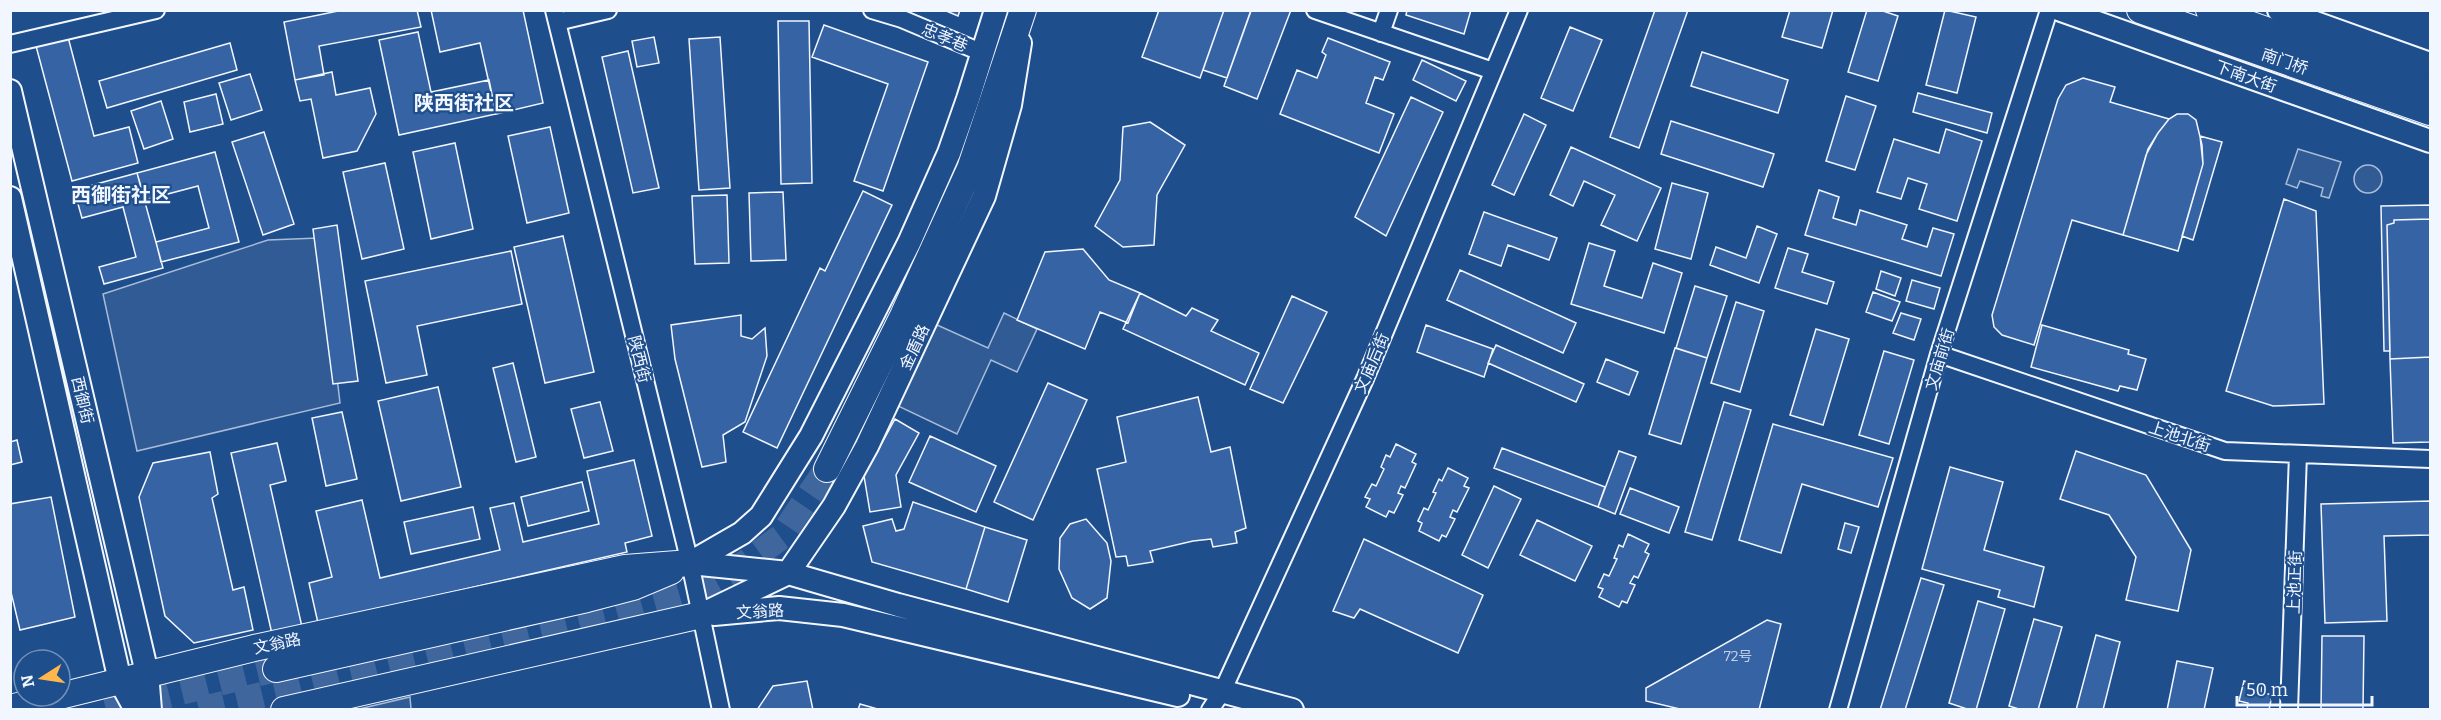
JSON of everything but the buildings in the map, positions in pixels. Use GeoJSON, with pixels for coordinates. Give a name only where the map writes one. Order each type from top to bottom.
{"type":"FeatureCollection","features":[{"type":"Feature","properties":{"kind":"main road"},"geometry":{"type":"LineString","coordinates":[[690,563],[742,533],[761,516],[811,436],[909,243],[949,153],[996,10]]}},
{"type":"Feature","properties":{"kind":"main road","name":"金盾路"},"geometry":{"type":"LineString","coordinates":[[827,469],[903,316],[970,169],[1023,10]]}},
{"type":"Feature","properties":{"kind":"main road","name":"金盾路"},"geometry":{"type":"LineString","coordinates":[[701,615],[788,573],[834,506],[867,446],[984,196],[1010,105],[1023,10]]}},
{"type":"Feature","properties":{"kind":"main road","name":"下南大街"},"geometry":{"type":"LineString","coordinates":[[2061,10],[2430,141]]}},
{"type":"Feature","properties":{"kind":"main road","name":"南门桥"},"geometry":{"type":"LineString","coordinates":[[2140,10],[2430,112]]}},
{"type":"Feature","properties":{"kind":"main road","name":"南门桥"},"geometry":{"type":"LineString","coordinates":[[2209,10],[2430,88]]}},
{"type":"Feature","properties":{"kind":"main road"},"geometry":{"type":"LineString","coordinates":[[2279,10],[2430,64]]}},
{"type":"Feature","properties":{"kind":"main road","name":"西御街"},"geometry":{"type":"LineString","coordinates":[[10,91],[147,673],[150,710]]}},
{"type":"Feature","properties":{"kind":"main road","name":"西御街"},"geometry":{"type":"LineString","coordinates":[[10,198],[120,681],[135,710]]}},
{"type":"Feature","properties":{"kind":"main road","name":"文翁路"},"geometry":{"type":"LineString","coordinates":[[276,669],[588,599],[633,587],[690,563]]}},
{"type":"Feature","properties":{"kind":"main road","name":"文翁路"},"geometry":{"type":"LineString","coordinates":[[72,693],[147,673],[625,568],[690,563],[788,573],[1220,704]]}},
{"type":"Feature","properties":{"kind":"main road","name":"文翁路"},"geometry":{"type":"LineString","coordinates":[[284,710],[701,615],[779,608],[843,615],[1220,704],[1292,710]]}},
{"type":"Feature","properties":{"kind":"street"},"geometry":{"type":"LineString","coordinates":[[10,44],[156,10]]}},
{"type":"Feature","properties":{"kind":"street"},"geometry":{"type":"LineString","coordinates":[[555,16],[608,10]]}},
{"type":"Feature","properties":{"kind":"street","name":"忠孝巷"},"geometry":{"type":"LineString","coordinates":[[872,10],[902,19],[983,53]]}},
{"type":"Feature","properties":{"kind":"street"},"geometry":{"type":"LineString","coordinates":[[1316,10],[1493,72]]}},
{"type":"Feature","properties":{"kind":"street"},"geometry":{"type":"LineString","coordinates":[[1381,33],[1389,10]]}},
{"type":"Feature","properties":{"kind":"street","name":"文庙后街"},"geometry":{"type":"LineString","coordinates":[[1220,704],[1365,379],[1519,10]]}},
{"type":"Feature","properties":{"kind":"street","name":"文庙前街"},"geometry":{"type":"LineString","coordinates":[[1838,710],[1939,354],[2049,10]]}},
{"type":"Feature","properties":{"kind":"street","name":"陕西街"},"geometry":{"type":"LineString","coordinates":[[555,16],[690,563],[721,710]]}},
{"type":"Feature","properties":{"kind":"street","name":"上池北街"},"geometry":{"type":"LineString","coordinates":[[1939,354],[2225,451],[2430,459]]}},
{"type":"Feature","properties":{"kind":"street","name":"上池正街"},"geometry":{"type":"LineString","coordinates":[[2289,710],[2298,454]]}},
{"type":"Feature","properties":{"kind":"shaded area"},"geometry":{"type":"Polygon","coordinates":[[[2298,149],[2341,162],[2329,198],[2321,196],[2323,188],[2300,181],[2297,188],[2286,184],[2298,149]]]}},
{"type":"Feature","properties":{"kind":"shaded area"},"geometry":{"type":"Polygon","coordinates":[[[2368,165],[2378,169],[2382,179],[2378,189],[2368,193],[2358,189],[2354,179],[2358,169],[2368,165]]]}},
{"type":"Feature","properties":{"kind":"shaded area"},"geometry":{"type":"Polygon","coordinates":[[[318,238],[323,258],[340,403],[137,451],[103,294],[268,240],[318,238]]]}},
{"type":"Feature","properties":{"kind":"shaded area"},"geometry":{"type":"Polygon","coordinates":[[[1004,313],[1037,329],[1017,372],[991,360],[957,434],[898,406],[935,324],[988,348],[1004,313]]]}},
{"type":"Feature","properties":{"kind":"shaded area"},"geometry":{"type":"Polygon","coordinates":[[[410,697],[411,709],[359,709],[410,697]]]}},
{"type":"Feature","properties":{"kind":"tunnel"},"geometry":{"type":"LineString","coordinates":[[199,710],[615,611],[711,583],[740,567],[781,537],[827,469]]}},
{"type":"Feature","properties":{"kind":"tunnel"},"geometry":{"type":"LineString","coordinates":[[106,710],[276,669]]}},
{"type":"Feature","properties":{"kind":"district","name":"陕西街社区"},"geometry":{"type":"Point","coordinates":[464,103]}},
{"type":"Feature","properties":{"kind":"district","name":"西御街社区"},"geometry":{"type":"Point","coordinates":[121,195]}}]}
